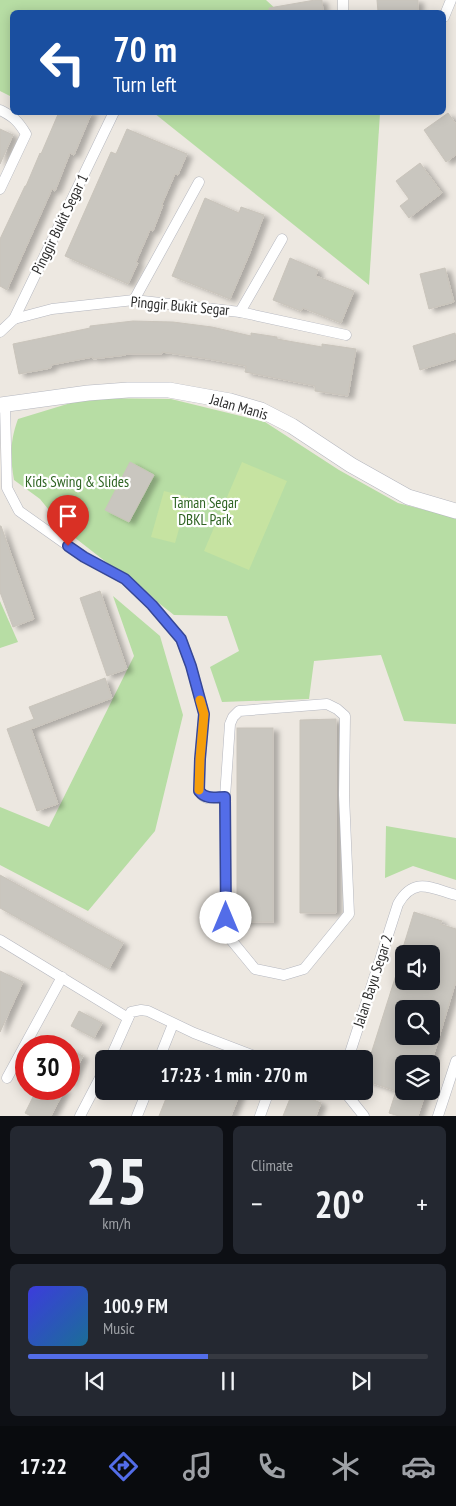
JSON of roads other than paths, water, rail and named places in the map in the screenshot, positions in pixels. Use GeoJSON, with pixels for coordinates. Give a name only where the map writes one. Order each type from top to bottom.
{"type":"FeatureCollection","features":[{"type":"Feature","properties":{"kind":"street"},"geometry":{"type":"LineString","coordinates":[[0,110],[14,117],[26,134],[0,189]]}},
{"type":"Feature","properties":{"kind":"street","name":"Pinggir Bukit Segar 1"},"geometry":{"type":"LineString","coordinates":[[0,332],[14,319],[113,115]]}},
{"type":"Feature","properties":{"kind":"street"},"geometry":{"type":"LineString","coordinates":[[134,300],[199,182]]}},
{"type":"Feature","properties":{"kind":"street"},"geometry":{"type":"LineString","coordinates":[[240,312],[282,239]]}},
{"type":"Feature","properties":{"kind":"street","name":"Pinggir Bukit Segar"},"geometry":{"type":"LineString","coordinates":[[14,319],[52,309],[134,300],[240,312],[346,335]]}},
{"type":"Feature","properties":{"kind":"street","name":"Jalan Manis"},"geometry":{"type":"LineString","coordinates":[[2,405],[88,393],[128,390],[169,390],[230,401],[261,410],[292,426],[351,465],[408,497],[456,511]]}},
{"type":"Feature","properties":{"kind":"street"},"geometry":{"type":"LineString","coordinates":[[2,405],[7,488],[19,511],[84,557],[125,579],[152,605],[181,639],[191,666],[204,714],[199,791],[207,798],[225,797]]}},
{"type":"Feature","properties":{"kind":"street"},"geometry":{"type":"LineString","coordinates":[[327,704],[345,716],[344,795],[349,914],[304,969],[284,975],[255,969],[232,941],[226,918],[225,797],[230,724],[239,712],[327,704]]}},
{"type":"Feature","properties":{"kind":"street","name":"Jalan Bayu Segar 2"},"geometry":{"type":"LineString","coordinates":[[351,1050],[398,904],[403,896],[413,887],[424,886],[456,896]]}},
{"type":"Feature","properties":{"kind":"street"},"geometry":{"type":"LineString","coordinates":[[0,940],[129,1015]]}},
{"type":"Feature","properties":{"kind":"street"},"geometry":{"type":"LineString","coordinates":[[7,1078],[62,977]]}},
{"type":"Feature","properties":{"kind":"street"},"geometry":{"type":"LineString","coordinates":[[114,1050],[129,1015],[141,1010],[148,1011],[173,1024],[238,1050]]}},
{"type":"Feature","properties":{"kind":"street"},"geometry":{"type":"LineString","coordinates":[[163,1050],[173,1024]]}},
{"type":"Feature","properties":{"kind":"street"},"geometry":{"type":"LineString","coordinates":[[438,1116],[456,1061]]}},
{"type":"Feature","properties":{"kind":"street"},"geometry":{"type":"LineString","coordinates":[[80,1116],[95,1087]]}},
{"type":"Feature","properties":{"kind":"street"},"geometry":{"type":"LineString","coordinates":[[137,1116],[143,1100]]}},
{"type":"Feature","properties":{"kind":"street"},"geometry":{"type":"LineString","coordinates":[[260,1116],[266,1100]]}},
{"type":"Feature","properties":{"kind":"street"},"geometry":{"type":"LineString","coordinates":[[351,1100],[364,1116]]}},
{"type":"Feature","properties":{"kind":"park label","name":"Kids Swing & Slides"},"geometry":{"type":"Point","coordinates":[77,482]}},
{"type":"Feature","properties":{"kind":"park label","name":"Taman Segar DBKL Park"},"geometry":{"type":"Point","coordinates":[205,512]}}]}
